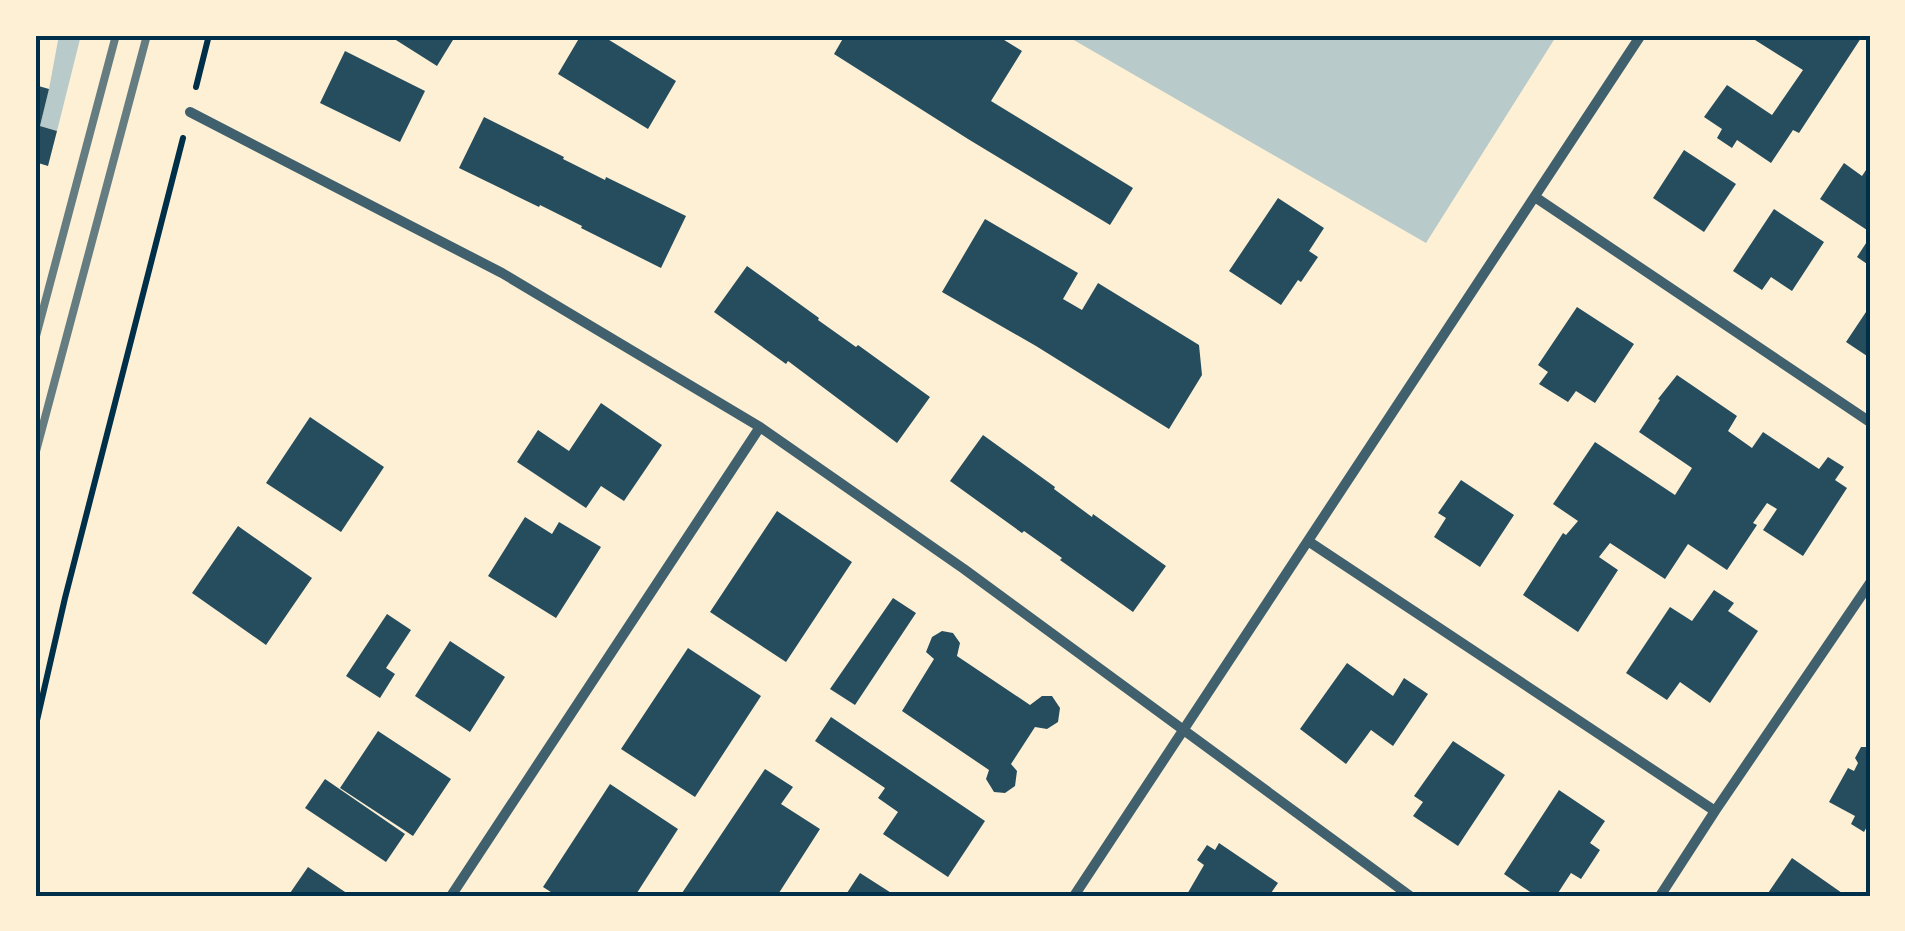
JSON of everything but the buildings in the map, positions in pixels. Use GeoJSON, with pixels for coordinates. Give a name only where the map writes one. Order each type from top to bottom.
{"type":"FeatureCollection","features":[{"type":"Feature","properties":{"kind":"street"},"geometry":{"type":"LineString","coordinates":[[1074,896],[1641,35]]}},
{"type":"Feature","properties":{"kind":"street"},"geometry":{"type":"LineString","coordinates":[[190,112],[502,274],[760,427],[964,569],[1410,896]]}},
{"type":"Feature","properties":{"kind":"street"},"geometry":{"type":"LineString","coordinates":[[1535,197],[1870,422]]}},
{"type":"Feature","properties":{"kind":"street"},"geometry":{"type":"LineString","coordinates":[[451,896],[760,427]]}},
{"type":"Feature","properties":{"kind":"street"},"geometry":{"type":"LineString","coordinates":[[1308,541],[1715,811]]}},
{"type":"Feature","properties":{"kind":"street"},"geometry":{"type":"LineString","coordinates":[[1660,896],[1870,583]]}},
{"type":"Feature","properties":{"kind":"path"},"geometry":{"type":"LineString","coordinates":[[35,728],[64,598],[209,35]]}},
{"type":"Feature","properties":{"kind":"shaded area"},"geometry":{"type":"Polygon","coordinates":[[[59,35],[81,35],[57,131],[40,126],[59,35]]]}},
{"type":"Feature","properties":{"kind":"shaded area"},"geometry":{"type":"Polygon","coordinates":[[[1065,35],[1557,35],[1426,243],[1065,35]]]}},
{"type":"Feature","properties":{"kind":"railway"},"geometry":{"type":"LineString","coordinates":[[35,340],[116,35]]}},
{"type":"Feature","properties":{"kind":"railway"},"geometry":{"type":"LineString","coordinates":[[35,455],[147,35]]}}]}
